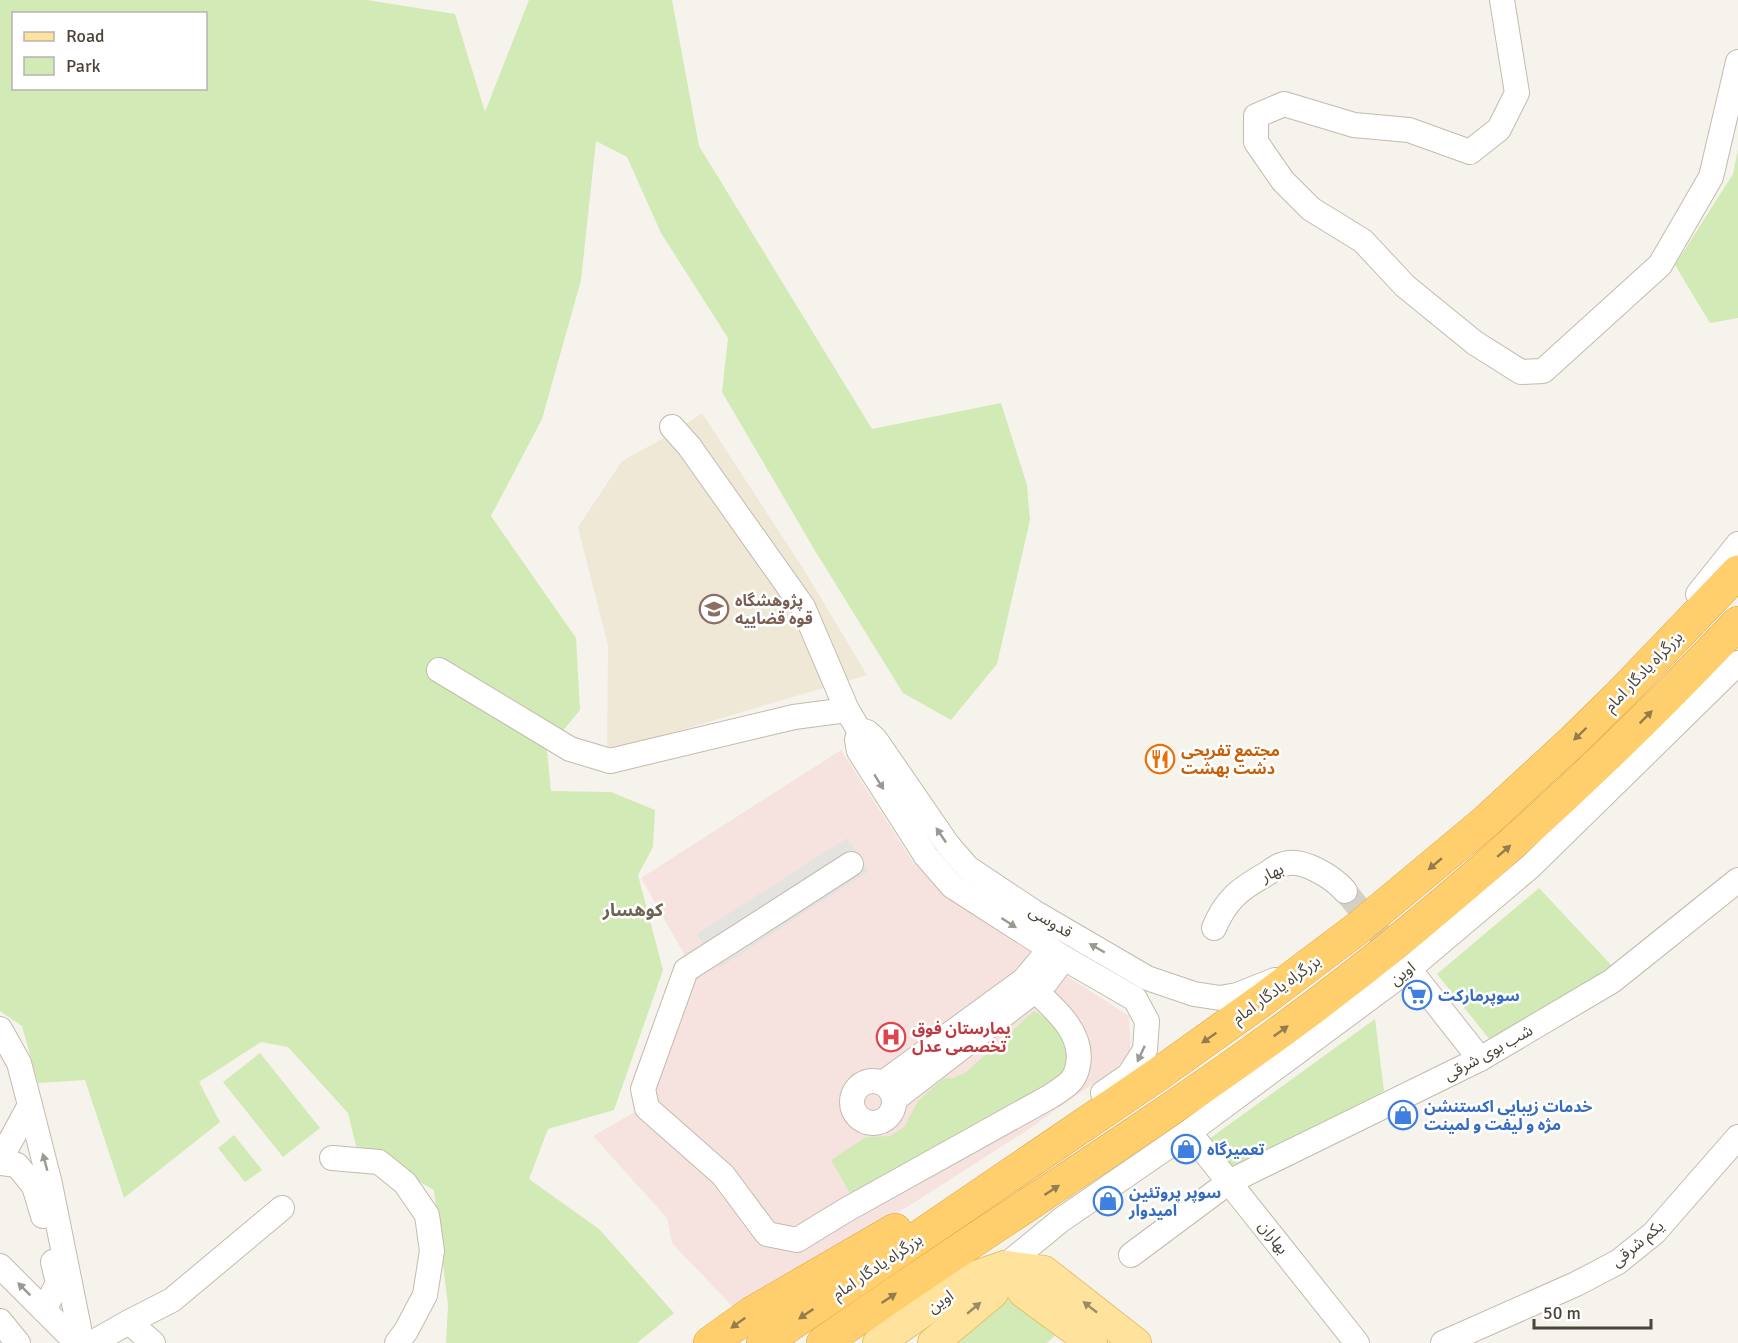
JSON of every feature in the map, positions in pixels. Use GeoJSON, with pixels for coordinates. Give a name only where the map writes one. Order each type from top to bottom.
{"type":"FeatureCollection","features":[{"type":"Feature","properties":{"kind":"highway","name":"بزرگراه یادگار امام"},"geometry":{"type":"LineString","coordinates":[[763,1343],[1157,1075],[1305,969],[1358,928],[1484,823],[1618,697],[1738,572]]}},
{"type":"Feature","properties":{"kind":"highway","name":"بزرگراه یادگار امام"},"geometry":{"type":"LineString","coordinates":[[823,1343],[1177,1106],[1286,1028],[1379,957],[1506,850],[1598,766],[1738,623]]}},
{"type":"Feature","properties":{"kind":"highway"},"geometry":{"type":"LineString","coordinates":[[710,1343],[752,1312],[917,1218],[992,1187]]}},
{"type":"Feature","properties":{"kind":"main road","name":"اوین"},"geometry":{"type":"LineString","coordinates":[[878,1343],[973,1277],[1005,1266]]}},
{"type":"Feature","properties":{"kind":"main road","name":"اوین"},"geometry":{"type":"LineString","coordinates":[[933,1343],[993,1293],[1005,1266]]}},
{"type":"Feature","properties":{"kind":"main road"},"geometry":{"type":"LineString","coordinates":[[1005,1266],[1024,1293],[1092,1343]]}},
{"type":"Feature","properties":{"kind":"main road"},"geometry":{"type":"LineString","coordinates":[[1005,1266],[1044,1272],[1136,1343]]}},
{"type":"Feature","properties":{"kind":"street"},"geometry":{"type":"LineString","coordinates":[[1502,0],[1517,93],[1499,129],[1470,152],[1409,130],[1354,124],[1284,104],[1256,116],[1256,142],[1283,181],[1311,209],[1363,241],[1405,286],[1475,343],[1521,372],[1544,371],[1660,266],[1711,177],[1738,62]]}},
{"type":"Feature","properties":{"kind":"street"},"geometry":{"type":"LineString","coordinates":[[672,427],[689,446],[803,607],[853,720],[859,751],[932,864],[952,886],[1057,954],[1135,999],[1147,1021],[1145,1050],[1129,1075],[1087,1104],[1059,1130],[1039,1156]]}},
{"type":"Feature","properties":{"kind":"street"},"geometry":{"type":"LineString","coordinates":[[1618,697],[1738,544]]}},
{"type":"Feature","properties":{"kind":"street","name":"اوین"},"geometry":{"type":"LineString","coordinates":[[1005,1266],[1060,1220],[1189,1132],[1408,969],[1531,866],[1738,663]]}},
{"type":"Feature","properties":{"kind":"street"},"geometry":{"type":"LineString","coordinates":[[439,670],[570,749],[610,761],[794,717],[853,720]]}},
{"type":"Feature","properties":{"kind":"street","name":"قدوسی"},"geometry":{"type":"LineString","coordinates":[[853,720],[875,739],[948,845],[968,868],[1034,912],[1148,978],[1194,994],[1220,998],[1236,995],[1305,969]]}},
{"type":"Feature","properties":{"kind":"street","name":"بهار"},"geometry":{"type":"LineString","coordinates":[[1214,928],[1221,910],[1244,887],[1284,863],[1308,865],[1338,883],[1345,891]]}},
{"type":"Feature","properties":{"kind":"street"},"geometry":{"type":"LineString","coordinates":[[851,864],[686,970],[643,1089],[647,1108],[723,1175],[767,1234],[797,1240],[846,1210],[1051,1096],[1072,1081],[1080,1053],[1076,1042],[1057,1011],[1029,986]]}},
{"type":"Feature","properties":{"kind":"street","name":"شب بوی شرقی"},"geometry":{"type":"LineString","coordinates":[[1131,1255],[1229,1182],[1480,1059],[1612,981],[1738,880]]}},
{"type":"Feature","properties":{"kind":"street"},"geometry":{"type":"LineString","coordinates":[[889,1091],[1029,986],[1057,954]]}},
{"type":"Feature","properties":{"kind":"street"},"geometry":{"type":"LineString","coordinates":[[1408,969],[1480,1059]]}},
{"type":"Feature","properties":{"kind":"street"},"geometry":{"type":"LineString","coordinates":[[1135,999],[1148,978]]}},
{"type":"Feature","properties":{"kind":"street"},"geometry":{"type":"LineString","coordinates":[[0,1029],[19,1063],[30,1105],[47,1204],[58,1283],[44,1310]]}},
{"type":"Feature","properties":{"kind":"street"},"geometry":{"type":"LineString","coordinates":[[30,1105],[0,1162],[17,1165],[47,1204],[79,1343]]}},
{"type":"Feature","properties":{"kind":"street","name":"بهاران"},"geometry":{"type":"LineString","coordinates":[[1189,1132],[1357,1343]]}},
{"type":"Feature","properties":{"kind":"street","name":"یکم شرقی"},"geometry":{"type":"LineString","coordinates":[[1443,1343],[1576,1284],[1618,1262],[1654,1233],[1738,1137]]}},
{"type":"Feature","properties":{"kind":"street"},"geometry":{"type":"LineString","coordinates":[[332,1158],[379,1162],[405,1183],[427,1215],[432,1251],[425,1295],[397,1343]]}},
{"type":"Feature","properties":{"kind":"street"},"geometry":{"type":"LineString","coordinates":[[92,1343],[172,1300],[282,1208]]}},
{"type":"Feature","properties":{"kind":"street"},"geometry":{"type":"LineString","coordinates":[[0,1266],[79,1343]]}},
{"type":"Feature","properties":{"kind":"street"},"geometry":{"type":"LineString","coordinates":[[0,1321],[18,1343]]}},
{"type":"Feature","properties":{"kind":"street"},"geometry":{"type":"LineString","coordinates":[[129,1322],[153,1343]]}},
{"type":"Feature","properties":{"kind":"shaded area","name":"پژوهشگاه قوه قضاییه"},"geometry":{"type":"Polygon","coordinates":[[[702,413],[806,573],[867,675],[607,752],[608,646],[578,527],[622,461],[664,438],[702,413]]]}},
{"type":"Feature","properties":{"kind":"shaded area","name":"یمارستان فوق تخصصی عدل"},"geometry":{"type":"Polygon","coordinates":[[[841,750],[911,859],[952,899],[1003,935],[1129,1016],[1131,1057],[1026,1131],[912,1204],[732,1306],[672,1243],[667,1218],[593,1136],[640,1109],[687,959],[641,878],[841,750]]]}},
{"type":"Feature","properties":{"kind":"shaded area"},"geometry":{"type":"Polygon","coordinates":[[[847,838],[869,871],[719,968],[697,934],[847,838]]]}},
{"type":"Feature","properties":{"kind":"green space"},"geometry":{"type":"Polygon","coordinates":[[[0,0],[367,0],[455,14],[485,112],[529,0],[672,0],[699,146],[872,429],[1001,403],[1027,485],[1030,520],[997,664],[951,720],[903,693],[814,549],[722,392],[728,338],[661,233],[627,157],[596,141],[581,280],[542,419],[491,516],[576,638],[580,710],[547,750],[551,791],[611,792],[655,810],[653,847],[638,875],[663,970],[614,1110],[548,1129],[529,1179],[599,1229],[674,1313],[637,1343],[446,1343],[448,1305],[434,1190],[356,1146],[348,1113],[288,1047],[261,1042],[199,1082],[220,1122],[124,1198],[85,1080],[38,1083],[22,1026],[0,1011],[0,0]]]}},
{"type":"Feature","properties":{"kind":"green space"},"geometry":{"type":"Polygon","coordinates":[[[1738,149],[1738,318],[1710,323],[1675,265],[1733,174],[1738,149]]]}},
{"type":"Feature","properties":{"kind":"green space"},"geometry":{"type":"Polygon","coordinates":[[[1539,888],[1614,968],[1491,1041],[1437,974],[1539,888]]]}},
{"type":"Feature","properties":{"kind":"green space"},"geometry":{"type":"Polygon","coordinates":[[[1034,1011],[1053,1022],[1071,1058],[1060,1078],[851,1195],[831,1160],[866,1137],[890,1136],[904,1127],[918,1101],[944,1078],[953,1078],[965,1073],[1034,1011]]]}},
{"type":"Feature","properties":{"kind":"green space"},"geometry":{"type":"Polygon","coordinates":[[[1375,1019],[1384,1091],[1233,1172],[1209,1139],[1375,1019]]]}},
{"type":"Feature","properties":{"kind":"green space"},"geometry":{"type":"Polygon","coordinates":[[[260,1053],[320,1128],[283,1157],[223,1082],[260,1053]]]}},
{"type":"Feature","properties":{"kind":"green space"},"geometry":{"type":"Polygon","coordinates":[[[234,1135],[262,1170],[245,1182],[218,1148],[234,1135]]]}},
{"type":"Feature","properties":{"kind":"green space"},"geometry":{"type":"Polygon","coordinates":[[[1013,1298],[1061,1330],[1047,1343],[945,1343],[1004,1300],[1013,1298]]]}},
{"type":"Feature","properties":{"kind":"tunnel"},"geometry":{"type":"LineString","coordinates":[[1345,891],[1401,960]]}},
{"type":"Feature","properties":{"kind":"place","name":"پژوهشگاه قوه قضاییه"},"geometry":{"type":"Point","coordinates":[714,609]}},
{"type":"Feature","properties":{"kind":"place","name":"مجتمع تفریحی دشت بهشت"},"geometry":{"type":"Point","coordinates":[1160,759]}},
{"type":"Feature","properties":{"kind":"place","name":"سوپرمارکت"},"geometry":{"type":"Point","coordinates":[1417,995]}},
{"type":"Feature","properties":{"kind":"place","name":"یمارستان فوق تخصصی عدل"},"geometry":{"type":"Point","coordinates":[891,1037]}},
{"type":"Feature","properties":{"kind":"place","name":"خدمات زیبایی اکستنشن مژه و لیفت و لمینت"},"geometry":{"type":"Point","coordinates":[1403,1115]}},
{"type":"Feature","properties":{"kind":"place","name":"تعمیرگاه"},"geometry":{"type":"Point","coordinates":[1186,1149]}},
{"type":"Feature","properties":{"kind":"place","name":"سوپر پروتئین امیدوار"},"geometry":{"type":"Point","coordinates":[1108,1201]}},
{"type":"Feature","properties":{"kind":"district","name":"کوهسار"},"geometry":{"type":"Point","coordinates":[633,910]}}]}
